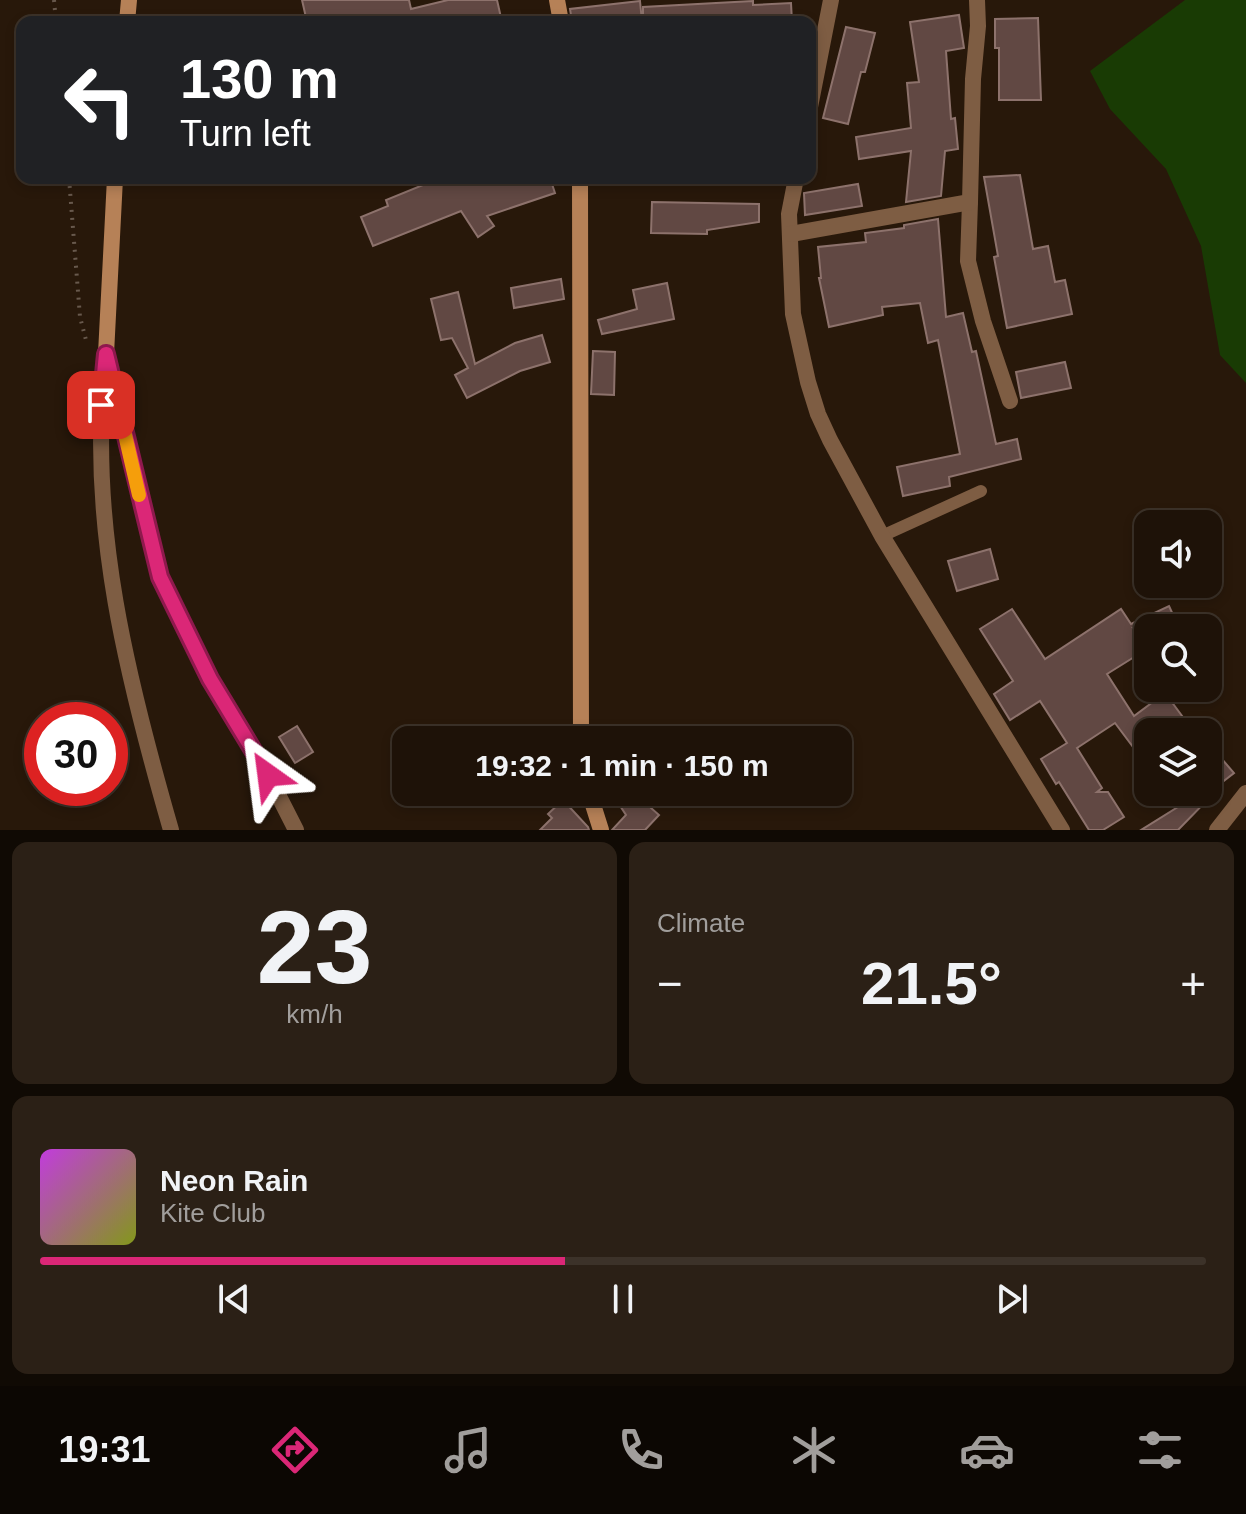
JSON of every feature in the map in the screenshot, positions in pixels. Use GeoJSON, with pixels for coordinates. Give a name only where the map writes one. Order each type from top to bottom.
{"type":"FeatureCollection","features":[{"type":"Feature","properties":{"kind":"street"},"geometry":{"type":"LineString","coordinates":[[816,51],[831,0]]}},
{"type":"Feature","properties":{"kind":"street"},"geometry":{"type":"LineString","coordinates":[[977,0],[968,261],[983,321],[1010,401]]}},
{"type":"Feature","properties":{"kind":"street"},"geometry":{"type":"LineString","coordinates":[[114,184],[101,405],[110,568],[138,707],[171,830]]}},
{"type":"Feature","properties":{"kind":"street"},"geometry":{"type":"LineString","coordinates":[[580,184],[581,726]]}},
{"type":"Feature","properties":{"kind":"street"},"geometry":{"type":"LineString","coordinates":[[795,184],[789,214],[793,314],[808,382],[830,440],[882,536],[1062,830]]}},
{"type":"Feature","properties":{"kind":"street"},"geometry":{"type":"LineString","coordinates":[[791,234],[970,202]]}},
{"type":"Feature","properties":{"kind":"street"},"geometry":{"type":"LineString","coordinates":[[106,354],[160,577],[210,679],[268,775],[296,830]]}},
{"type":"Feature","properties":{"kind":"street"},"geometry":{"type":"LineString","coordinates":[[1217,830],[1246,793]]}},
{"type":"Feature","properties":{"kind":"street"},"geometry":{"type":"LineString","coordinates":[[593,806],[601,830]]}},
{"type":"Feature","properties":{"kind":"lane"},"geometry":{"type":"LineString","coordinates":[[882,536],[981,491]]}},
{"type":"Feature","properties":{"kind":"path"},"geometry":{"type":"LineString","coordinates":[[69,184],[80,317],[87,345],[106,354]]}},
{"type":"Feature","properties":{"kind":"green space"},"geometry":{"type":"Polygon","coordinates":[[[1185,0],[1246,0],[1246,383],[1220,355],[1201,246],[1166,169],[1110,109],[1090,71],[1185,0]]]}},
{"type":"Feature","properties":{"kind":"building"},"geometry":{"type":"Polygon","coordinates":[[[302,0],[409,0],[411,9],[448,0],[497,0],[501,16],[306,16],[302,0]]]}},
{"type":"Feature","properties":{"kind":"building"},"geometry":{"type":"Polygon","coordinates":[[[640,1],[641,16],[571,16],[570,9],[640,1]]]}},
{"type":"Feature","properties":{"kind":"building"},"geometry":{"type":"Polygon","coordinates":[[[753,1],[753,5],[791,3],[792,16],[643,16],[643,7],[753,1]]]}},
{"type":"Feature","properties":{"kind":"building"},"geometry":{"type":"Polygon","coordinates":[[[959,15],[964,48],[946,51],[951,119],[955,118],[958,149],[945,151],[941,196],[906,202],[911,151],[859,159],[856,137],[911,128],[907,83],[919,82],[910,22],[959,15]]]}},
{"type":"Feature","properties":{"kind":"building"},"geometry":{"type":"Polygon","coordinates":[[[1038,18],[1041,100],[999,100],[999,48],[995,48],[995,19],[1038,18]]]}},
{"type":"Feature","properties":{"kind":"building"},"geometry":{"type":"Polygon","coordinates":[[[846,27],[875,33],[848,124],[823,118],[846,27]]]}},
{"type":"Feature","properties":{"kind":"building"},"geometry":{"type":"Polygon","coordinates":[[[1020,175],[1033,249],[1048,246],[1055,282],[1065,280],[1072,314],[1007,328],[984,177],[1020,175]]]}},
{"type":"Feature","properties":{"kind":"building"},"geometry":{"type":"Polygon","coordinates":[[[425,184],[552,184],[555,193],[487,216],[494,226],[478,237],[461,211],[373,246],[361,217],[388,206],[386,200],[425,184]]]}},
{"type":"Feature","properties":{"kind":"building"},"geometry":{"type":"Polygon","coordinates":[[[858,184],[862,206],[805,215],[804,193],[858,184]]]}},
{"type":"Feature","properties":{"kind":"building"},"geometry":{"type":"Polygon","coordinates":[[[652,202],[759,204],[759,222],[707,230],[707,234],[651,233],[652,202]]]}},
{"type":"Feature","properties":{"kind":"building"},"geometry":{"type":"Polygon","coordinates":[[[938,219],[946,317],[963,313],[972,352],[976,351],[996,444],[1017,439],[1021,459],[949,477],[950,486],[903,496],[897,467],[960,454],[938,340],[928,343],[920,303],[882,307],[883,315],[829,327],[819,278],[818,247],[866,242],[865,233],[904,228],[904,225],[938,219]]]}},
{"type":"Feature","properties":{"kind":"building"},"geometry":{"type":"Polygon","coordinates":[[[561,279],[564,299],[514,308],[511,288],[561,279]]]}},
{"type":"Feature","properties":{"kind":"building"},"geometry":{"type":"Polygon","coordinates":[[[667,283],[674,319],[602,334],[598,320],[637,309],[633,290],[667,283]]]}},
{"type":"Feature","properties":{"kind":"building"},"geometry":{"type":"Polygon","coordinates":[[[458,292],[475,364],[515,343],[542,335],[550,362],[520,371],[467,398],[455,375],[468,368],[452,338],[441,340],[431,299],[458,292]]]}},
{"type":"Feature","properties":{"kind":"building"},"geometry":{"type":"Polygon","coordinates":[[[593,351],[615,352],[614,395],[591,394],[593,351]]]}},
{"type":"Feature","properties":{"kind":"building"},"geometry":{"type":"Polygon","coordinates":[[[1065,362],[1071,388],[1021,398],[1016,372],[1065,362]]]}},
{"type":"Feature","properties":{"kind":"building"},"geometry":{"type":"Polygon","coordinates":[[[990,549],[998,579],[957,591],[948,561],[990,549]]]}},
{"type":"Feature","properties":{"kind":"building"},"geometry":{"type":"Polygon","coordinates":[[[1169,606],[1173,614],[1152,614],[1169,606]]]}},
{"type":"Feature","properties":{"kind":"building"},"geometry":{"type":"Polygon","coordinates":[[[1012,609],[1045,659],[1121,609],[1131,624],[1134,623],[1134,657],[1107,674],[1134,716],[1153,702],[1172,702],[1184,718],[1134,718],[1134,748],[1115,723],[1077,748],[1102,788],[1097,792],[1108,792],[1124,817],[1103,830],[1089,830],[1041,759],[1067,743],[1040,701],[1010,720],[994,694],[1013,681],[980,629],[1012,609]]]}},
{"type":"Feature","properties":{"kind":"building"},"geometry":{"type":"Polygon","coordinates":[[[297,726],[313,752],[295,763],[279,737],[297,726]]]}},
{"type":"Feature","properties":{"kind":"building"},"geometry":{"type":"Polygon","coordinates":[[[1222,759],[1234,773],[1222,782],[1222,759]]]}},
{"type":"Feature","properties":{"kind":"building"},"geometry":{"type":"Polygon","coordinates":[[[557,806],[569,806],[589,830],[540,830],[552,818],[548,814],[557,806]]]}},
{"type":"Feature","properties":{"kind":"building"},"geometry":{"type":"Polygon","coordinates":[[[620,806],[649,806],[659,815],[645,830],[612,830],[626,815],[620,806]]]}},
{"type":"Feature","properties":{"kind":"building"},"geometry":{"type":"Polygon","coordinates":[[[1180,806],[1201,806],[1178,830],[1141,830],[1180,806]]]}},
{"type":"Feature","properties":{"kind":"slow traffic"},"geometry":{"type":"LineString","coordinates":[[116,396],[139,495]]}},
{"type":"Feature","properties":{"kind":"route"},"geometry":{"type":"LineString","coordinates":[[101,405],[106,354],[160,577],[210,679],[268,775]]}}]}
